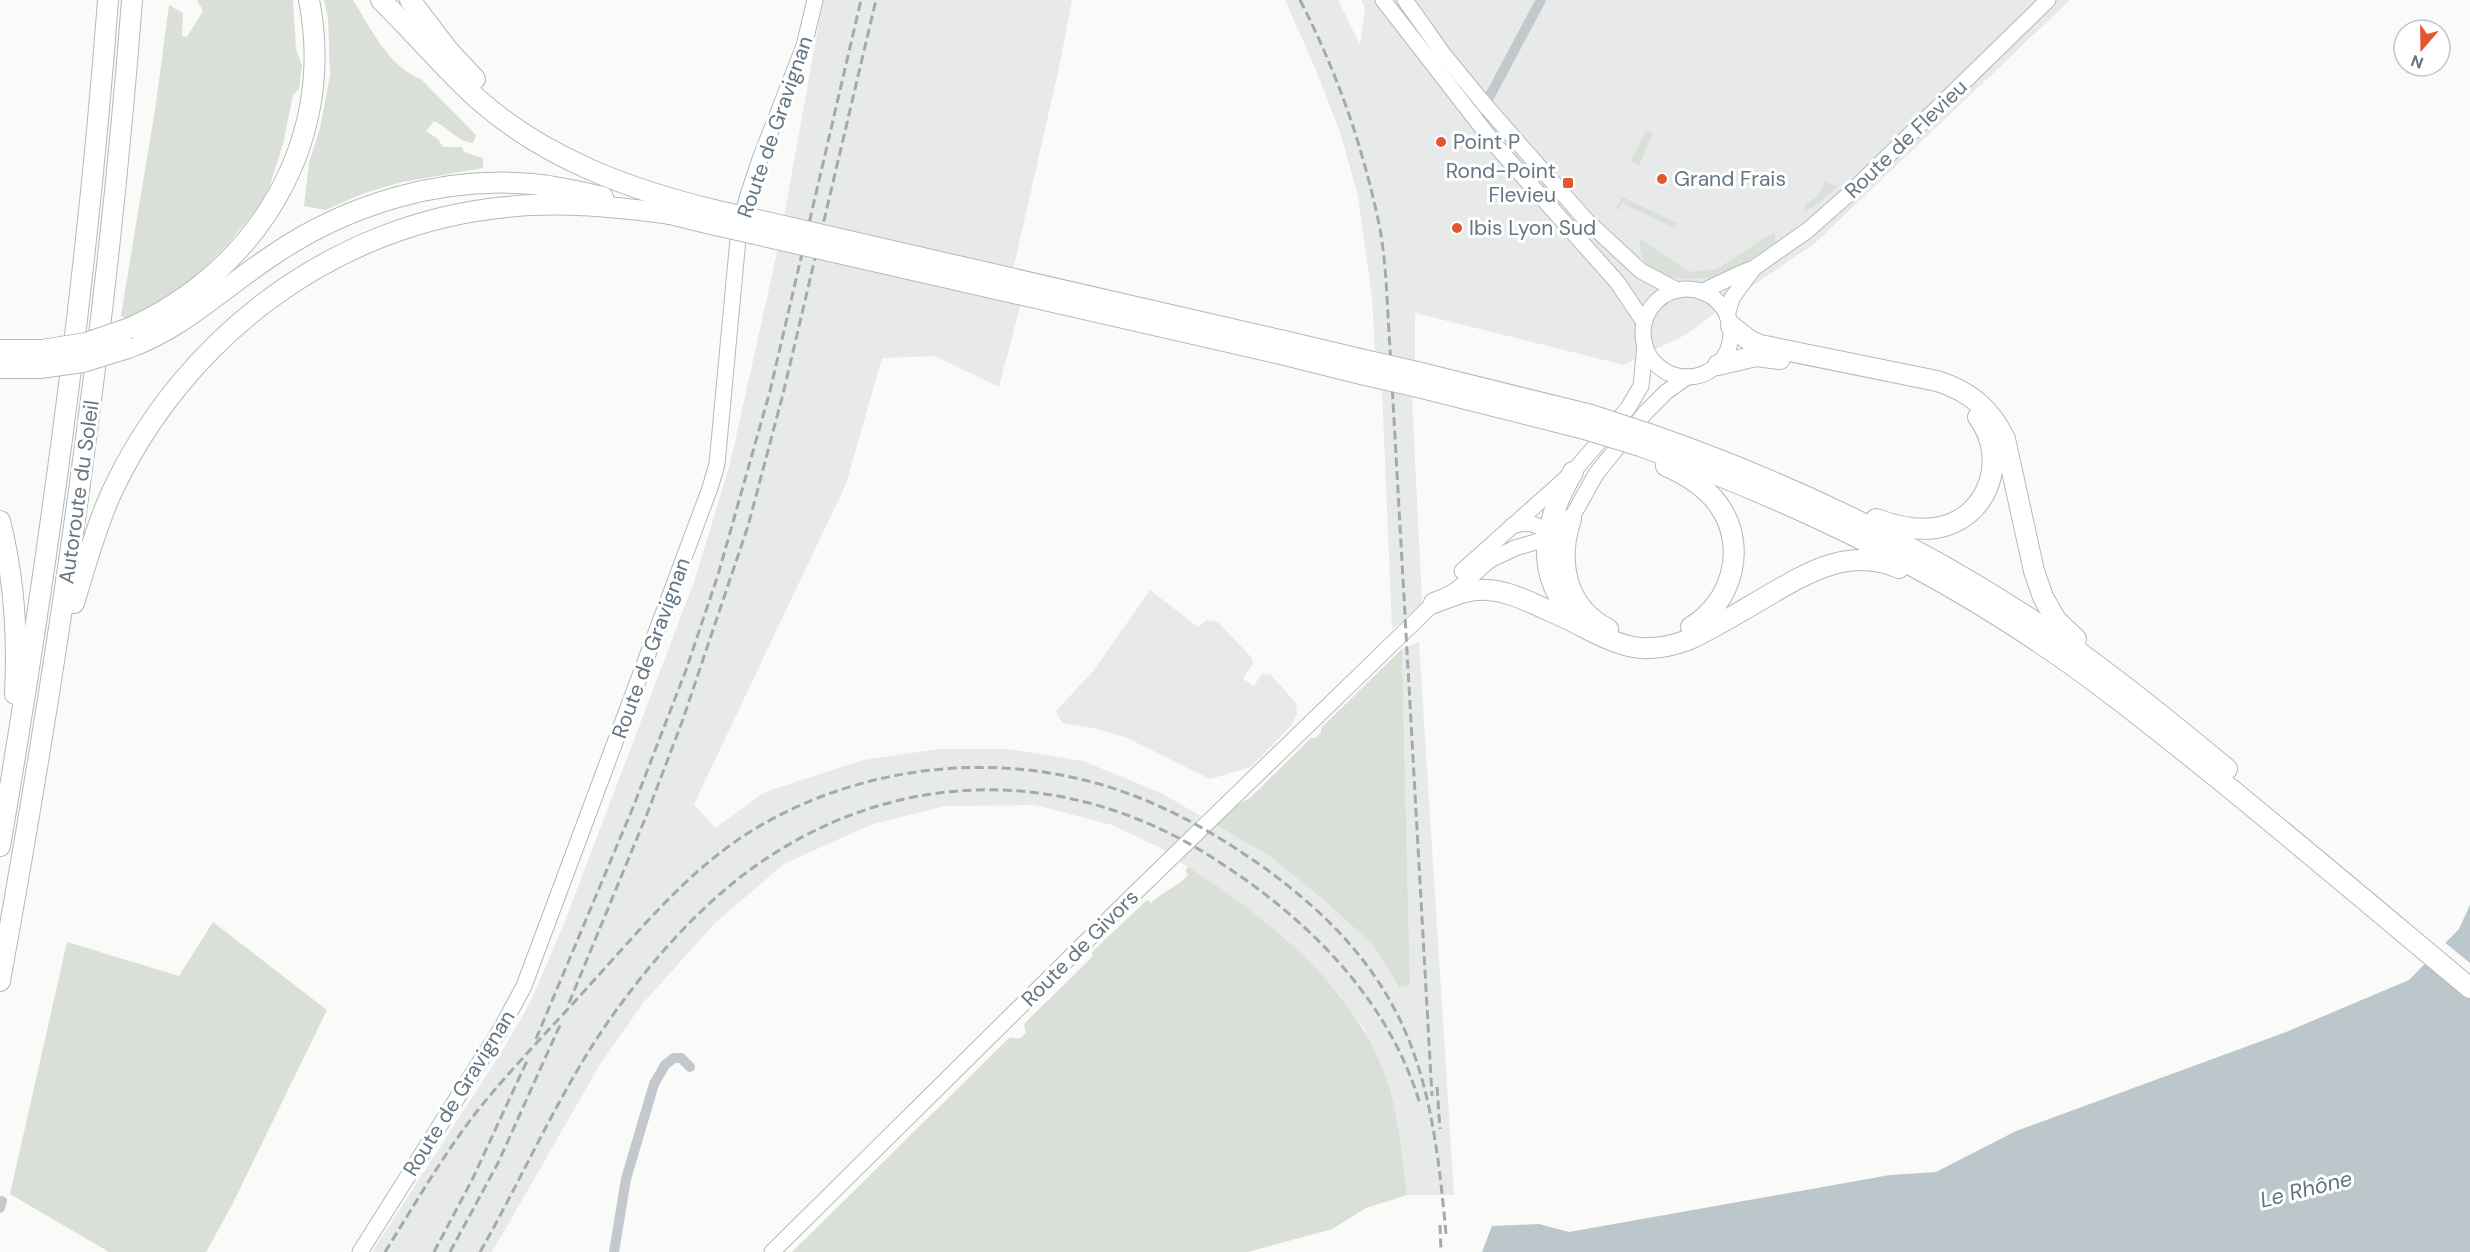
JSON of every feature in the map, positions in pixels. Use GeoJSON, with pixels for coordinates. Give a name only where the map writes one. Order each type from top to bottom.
{"type":"FeatureCollection","features":[{"type":"Feature","properties":{"kind":"highway","name":"Autoroute du Soleil"},"geometry":{"type":"LineString","coordinates":[[0,846],[43,580],[72,371],[99,118],[108,0]]}},
{"type":"Feature","properties":{"kind":"highway","name":"Autoroute du Soleil"},"geometry":{"type":"LineString","coordinates":[[0,981],[53,675],[86,453],[106,282],[132,0]]}},
{"type":"Feature","properties":{"kind":"highway"},"geometry":{"type":"LineString","coordinates":[[0,368],[41,359],[130,328],[166,310],[217,273],[259,227],[281,190],[298,152],[312,90],[314,47],[309,0]]}},
{"type":"Feature","properties":{"kind":"highway"},"geometry":{"type":"LineString","coordinates":[[381,0],[410,28],[448,71],[482,102],[515,127],[555,152],[628,186],[713,217],[1418,379],[1768,479],[1882,521],[1909,528],[1926,529],[1955,522],[1974,508],[1989,486],[1994,460],[1990,440],[1979,418],[1961,402],[1915,386],[1764,357],[1749,357],[1718,365]]}},
{"type":"Feature","properties":{"kind":"highway"},"geometry":{"type":"LineString","coordinates":[[389,0],[410,28]]}},
{"type":"Feature","properties":{"kind":"highway"},"geometry":{"type":"LineString","coordinates":[[410,0],[431,29],[470,74],[555,152]]}},
{"type":"Feature","properties":{"kind":"highway"},"geometry":{"type":"LineString","coordinates":[[0,350],[41,359],[83,362],[128,348],[157,337],[188,318],[273,255],[306,235],[369,207],[425,190],[479,184],[532,184],[575,191],[670,214]]}},
{"type":"Feature","properties":{"kind":"highway"},"geometry":{"type":"LineString","coordinates":[[53,675],[99,525],[131,455],[167,399],[195,365],[226,334],[294,281],[353,249],[418,224],[462,213],[507,207],[561,205],[713,217]]}},
{"type":"Feature","properties":{"kind":"highway"},"geometry":{"type":"LineString","coordinates":[[1729,321],[1749,340],[1760,345],[1937,381],[1962,390],[1979,402],[1994,419],[2005,439],[2015,476],[2034,571],[2052,614],[2072,635],[2157,705],[2470,988]]}},
{"type":"Feature","properties":{"kind":"highway"},"geometry":{"type":"LineString","coordinates":[[1418,379],[1558,421],[1583,426]]}},
{"type":"Feature","properties":{"kind":"highway"},"geometry":{"type":"LineString","coordinates":[[1571,519],[1564,541],[1564,560],[1568,583],[1580,607],[1597,622],[1628,636],[1656,638],[1683,632],[1707,616],[1722,598],[1731,575],[1734,556],[1732,538],[1723,512],[1713,497],[1641,444]]}},
{"type":"Feature","properties":{"kind":"highway"},"geometry":{"type":"LineString","coordinates":[[1641,444],[1795,506],[1938,579],[2013,625],[2072,665],[2470,972]]}},
{"type":"Feature","properties":{"kind":"highway"},"geometry":{"type":"LineString","coordinates":[[1573,472],[1557,499],[1551,517],[1547,559],[1553,587],[1564,607],[1584,627]]}},
{"type":"Feature","properties":{"kind":"highway"},"geometry":{"type":"LineString","coordinates":[[1768,479],[1827,504],[1908,546],[2022,614],[2119,682],[2251,789]]}},
{"type":"Feature","properties":{"kind":"highway"},"geometry":{"type":"LineString","coordinates":[[0,521],[13,594],[16,628],[10,790]]}},
{"type":"Feature","properties":{"kind":"highway"},"geometry":{"type":"LineString","coordinates":[[1434,603],[1469,591],[1496,591],[1520,598],[1584,627],[1603,639],[1628,647],[1651,649],[1670,646],[1699,635],[1807,573],[1848,560],[1876,561],[1919,576],[1938,579]]}},
{"type":"Feature","properties":{"kind":"main road","name":"Route de Gravignan"},"geometry":{"type":"LineString","coordinates":[[360,1252],[502,1027],[524,986],[710,488],[717,464],[738,239],[747,198],[804,46],[815,0]]}},
{"type":"Feature","properties":{"kind":"main road"},"geometry":{"type":"LineString","coordinates":[[1383,0],[1545,203],[1617,282],[1644,322],[1643,379],[1639,392],[1573,472],[1446,586],[1434,603]]}},
{"type":"Feature","properties":{"kind":"main road"},"geometry":{"type":"LineString","coordinates":[[1405,0],[1444,55],[1485,105],[1566,198],[1617,251],[1649,277],[1677,290],[1701,292],[1714,298],[1729,321],[1729,347],[1718,365],[1707,373],[1687,377],[1673,375],[1660,368],[1651,358],[1645,345]]}},
{"type":"Feature","properties":{"kind":"main road","name":"Route de Flevieu"},"geometry":{"type":"LineString","coordinates":[[1701,292],[1754,268],[1808,230],[1851,192],[2048,0]]}},
{"type":"Feature","properties":{"kind":"main road","name":"Route de Flevieu"},"geometry":{"type":"LineString","coordinates":[[1729,321],[1732,298],[1754,268]]}},
{"type":"Feature","properties":{"kind":"main road"},"geometry":{"type":"LineString","coordinates":[[1644,322],[1656,302],[1677,290]]}},
{"type":"Feature","properties":{"kind":"main road"},"geometry":{"type":"LineString","coordinates":[[1434,603],[1456,590],[1490,560],[1515,548],[1542,540],[1571,519],[1596,474],[1646,412],[1666,392],[1687,377]]}},
{"type":"Feature","properties":{"kind":"main road"},"geometry":{"type":"LineString","coordinates":[[1512,526],[1533,523],[1544,529],[1564,560]]}},
{"type":"Feature","properties":{"kind":"main road","name":"Route de Givors"},"geometry":{"type":"LineString","coordinates":[[772,1252],[1434,603]]}},
{"type":"Feature","properties":{"kind":"street"},"geometry":{"type":"LineString","coordinates":[[1473,115],[1485,105],[1540,0]]}},
{"type":"Feature","properties":{"kind":"street"},"geometry":{"type":"LineString","coordinates":[[614,1252],[626,1179],[654,1084],[665,1065],[674,1059],[681,1058],[690,1067]]}},
{"type":"Feature","properties":{"kind":"shaded area"},"geometry":{"type":"Polygon","coordinates":[[[197,0],[293,0],[296,49],[302,66],[299,89],[293,95],[283,144],[269,188],[256,210],[226,246],[192,280],[156,304],[126,319],[121,316],[156,103],[169,5],[183,13],[182,36],[187,37],[203,11],[197,0]]]}},
{"type":"Feature","properties":{"kind":"shaded area"},"geometry":{"type":"Polygon","coordinates":[[[324,0],[353,0],[381,46],[399,66],[421,79],[476,135],[473,143],[467,142],[434,121],[426,131],[438,139],[443,147],[462,147],[464,152],[483,158],[483,168],[402,182],[365,193],[325,210],[304,206],[309,163],[320,128],[330,75],[328,19],[324,0]]]}},
{"type":"Feature","properties":{"kind":"shaded area"},"geometry":{"type":"Polygon","coordinates":[[[823,0],[1072,0],[1059,68],[1013,270],[784,217],[823,0]]]}},
{"type":"Feature","properties":{"kind":"shaded area"},"geometry":{"type":"Polygon","coordinates":[[[1285,0],[1338,0],[1360,45],[1365,8],[1361,0],[2070,0],[1814,244],[1687,334],[1624,365],[1415,313],[1415,360],[1375,351],[1372,298],[1358,196],[1341,135],[1316,70],[1285,0]]]}},
{"type":"Feature","properties":{"kind":"shaded area"},"geometry":{"type":"Polygon","coordinates":[[[1646,130],[1653,133],[1639,165],[1631,161],[1646,130]]]}},
{"type":"Feature","properties":{"kind":"shaded area"},"geometry":{"type":"Polygon","coordinates":[[[1764,153],[1837,187],[1804,212],[1805,205],[1819,195],[1825,182],[1764,153]]]}},
{"type":"Feature","properties":{"kind":"shaded area"},"geometry":{"type":"Polygon","coordinates":[[[1622,197],[1677,223],[1674,228],[1622,203],[1619,210],[1616,208],[1622,197]]]}},
{"type":"Feature","properties":{"kind":"shaded area"},"geometry":{"type":"Polygon","coordinates":[[[1774,232],[1776,242],[1723,278],[1710,282],[1708,278],[1683,279],[1656,272],[1644,261],[1639,238],[1690,272],[1717,269],[1774,232]]]}},
{"type":"Feature","properties":{"kind":"shaded area"},"geometry":{"type":"Polygon","coordinates":[[[778,248],[1021,303],[999,387],[935,356],[882,358],[846,484],[694,804],[715,828],[765,792],[863,760],[939,749],[1008,749],[1083,761],[1159,792],[1201,816],[1169,852],[1112,825],[1035,805],[946,806],[870,825],[784,864],[715,923],[643,1003],[601,1063],[492,1252],[372,1252],[504,1048],[531,1001],[565,921],[694,582],[730,464],[778,248]]]}},
{"type":"Feature","properties":{"kind":"shaded area"},"geometry":{"type":"Polygon","coordinates":[[[1382,390],[1412,397],[1422,603],[1392,630],[1382,390]]]}},
{"type":"Feature","properties":{"kind":"shaded area"},"geometry":{"type":"Polygon","coordinates":[[[1150,590],[1198,627],[1207,620],[1218,622],[1252,658],[1253,663],[1243,679],[1254,686],[1261,675],[1270,674],[1296,703],[1297,714],[1292,725],[1251,767],[1210,779],[1125,737],[1093,728],[1062,723],[1056,711],[1094,670],[1150,590]]]}},
{"type":"Feature","properties":{"kind":"shaded area"},"geometry":{"type":"Polygon","coordinates":[[[1419,642],[1454,1195],[1407,1195],[1397,1120],[1365,1030],[1339,994],[1267,923],[1179,861],[1216,825],[1271,857],[1326,902],[1373,945],[1398,986],[1410,985],[1402,649],[1419,642]]]}},
{"type":"Feature","properties":{"kind":"shaded area"},"geometry":{"type":"Polygon","coordinates":[[[1402,649],[1410,985],[1399,987],[1373,945],[1326,902],[1271,857],[1216,825],[1236,805],[1250,798],[1311,738],[1315,738],[1321,732],[1321,728],[1402,649]]]}},
{"type":"Feature","properties":{"kind":"shaded area"},"geometry":{"type":"Polygon","coordinates":[[[1188,867],[1248,908],[1276,931],[1328,982],[1351,1011],[1370,1041],[1390,1089],[1407,1195],[1366,1208],[1332,1229],[1248,1252],[792,1252],[1010,1037],[1019,1039],[1026,1033],[1024,1024],[1092,957],[1092,952],[1147,900],[1151,903],[1184,879],[1188,875],[1185,871],[1188,867]]]}},
{"type":"Feature","properties":{"kind":"shaded area"},"geometry":{"type":"Polygon","coordinates":[[[213,922],[327,1010],[231,1207],[206,1252],[109,1252],[10,1194],[67,942],[179,976],[213,922]]]}},
{"type":"Feature","properties":{"kind":"water","name":"Le Rhône"},"geometry":{"type":"Polygon","coordinates":[[[2470,905],[2470,1252],[1482,1252],[1492,1226],[1539,1224],[1569,1232],[1890,1175],[1936,1172],[2016,1131],[2286,1032],[2409,980],[2459,929],[2470,905]]]}},
{"type":"Feature","properties":{"kind":"pier"},"geometry":{"type":"Polygon","coordinates":[[[2443,941],[2470,963],[2470,999],[2424,960],[2443,941]]]}},
{"type":"Feature","properties":{"kind":"railway"},"geometry":{"type":"LineString","coordinates":[[536,1039],[634,805],[686,670],[718,575],[770,391],[861,0]]}},
{"type":"Feature","properties":{"kind":"railway"},"geometry":{"type":"LineString","coordinates":[[569,1003],[647,814],[682,722],[748,526],[783,394],[876,0]]}},
{"type":"Feature","properties":{"kind":"railway"},"geometry":{"type":"LineString","coordinates":[[1300,0],[1326,55],[1348,112],[1366,170],[1382,244],[1390,348],[1432,1096]]}},
{"type":"Feature","properties":{"kind":"railway"},"geometry":{"type":"LineString","coordinates":[[385,1252],[453,1144],[492,1093],[651,917],[689,879],[730,845],[796,807],[842,789],[890,777],[938,769],[988,767],[1037,771],[1085,780],[1132,795],[1167,810],[1218,837],[1266,869],[1304,899],[1339,932],[1370,969],[1383,989],[1407,1036],[1417,1063],[1436,1148],[1446,1234]]}},
{"type":"Feature","properties":{"kind":"railway"},"geometry":{"type":"LineString","coordinates":[[480,1252],[574,1075],[640,978],[673,940],[709,904],[747,872],[801,838],[857,813],[914,797],[973,790],[1032,792],[1091,804],[1149,824],[1205,853],[1274,902],[1307,929],[1336,959],[1363,992],[1386,1027],[1405,1064],[1420,1104]]}},
{"type":"Feature","properties":{"kind":"railway"},"geometry":{"type":"LineString","coordinates":[[450,1252],[498,1163],[560,1025]]}},
{"type":"Feature","properties":{"kind":"railway"},"geometry":{"type":"LineString","coordinates":[[434,1252],[472,1180],[527,1061]]}},
{"type":"Feature","properties":{"kind":"railway"},"geometry":{"type":"LineString","coordinates":[[1437,1087],[1440,1129]]}},
{"type":"Feature","properties":{"kind":"railway"},"geometry":{"type":"LineString","coordinates":[[1440,1225],[1441,1252]]}},
{"type":"Feature","properties":{"kind":"place","name":"Point P"},"geometry":{"type":"Point","coordinates":[1441,142]}},
{"type":"Feature","properties":{"kind":"place","name":"Grand Frais"},"geometry":{"type":"Point","coordinates":[1662,179]}},
{"type":"Feature","properties":{"kind":"place","name":"Rond-Point Flevieu"},"geometry":{"type":"Point","coordinates":[1568,183]}},
{"type":"Feature","properties":{"kind":"place","name":"Ibis Lyon Sud"},"geometry":{"type":"Point","coordinates":[1457,228]}}]}
